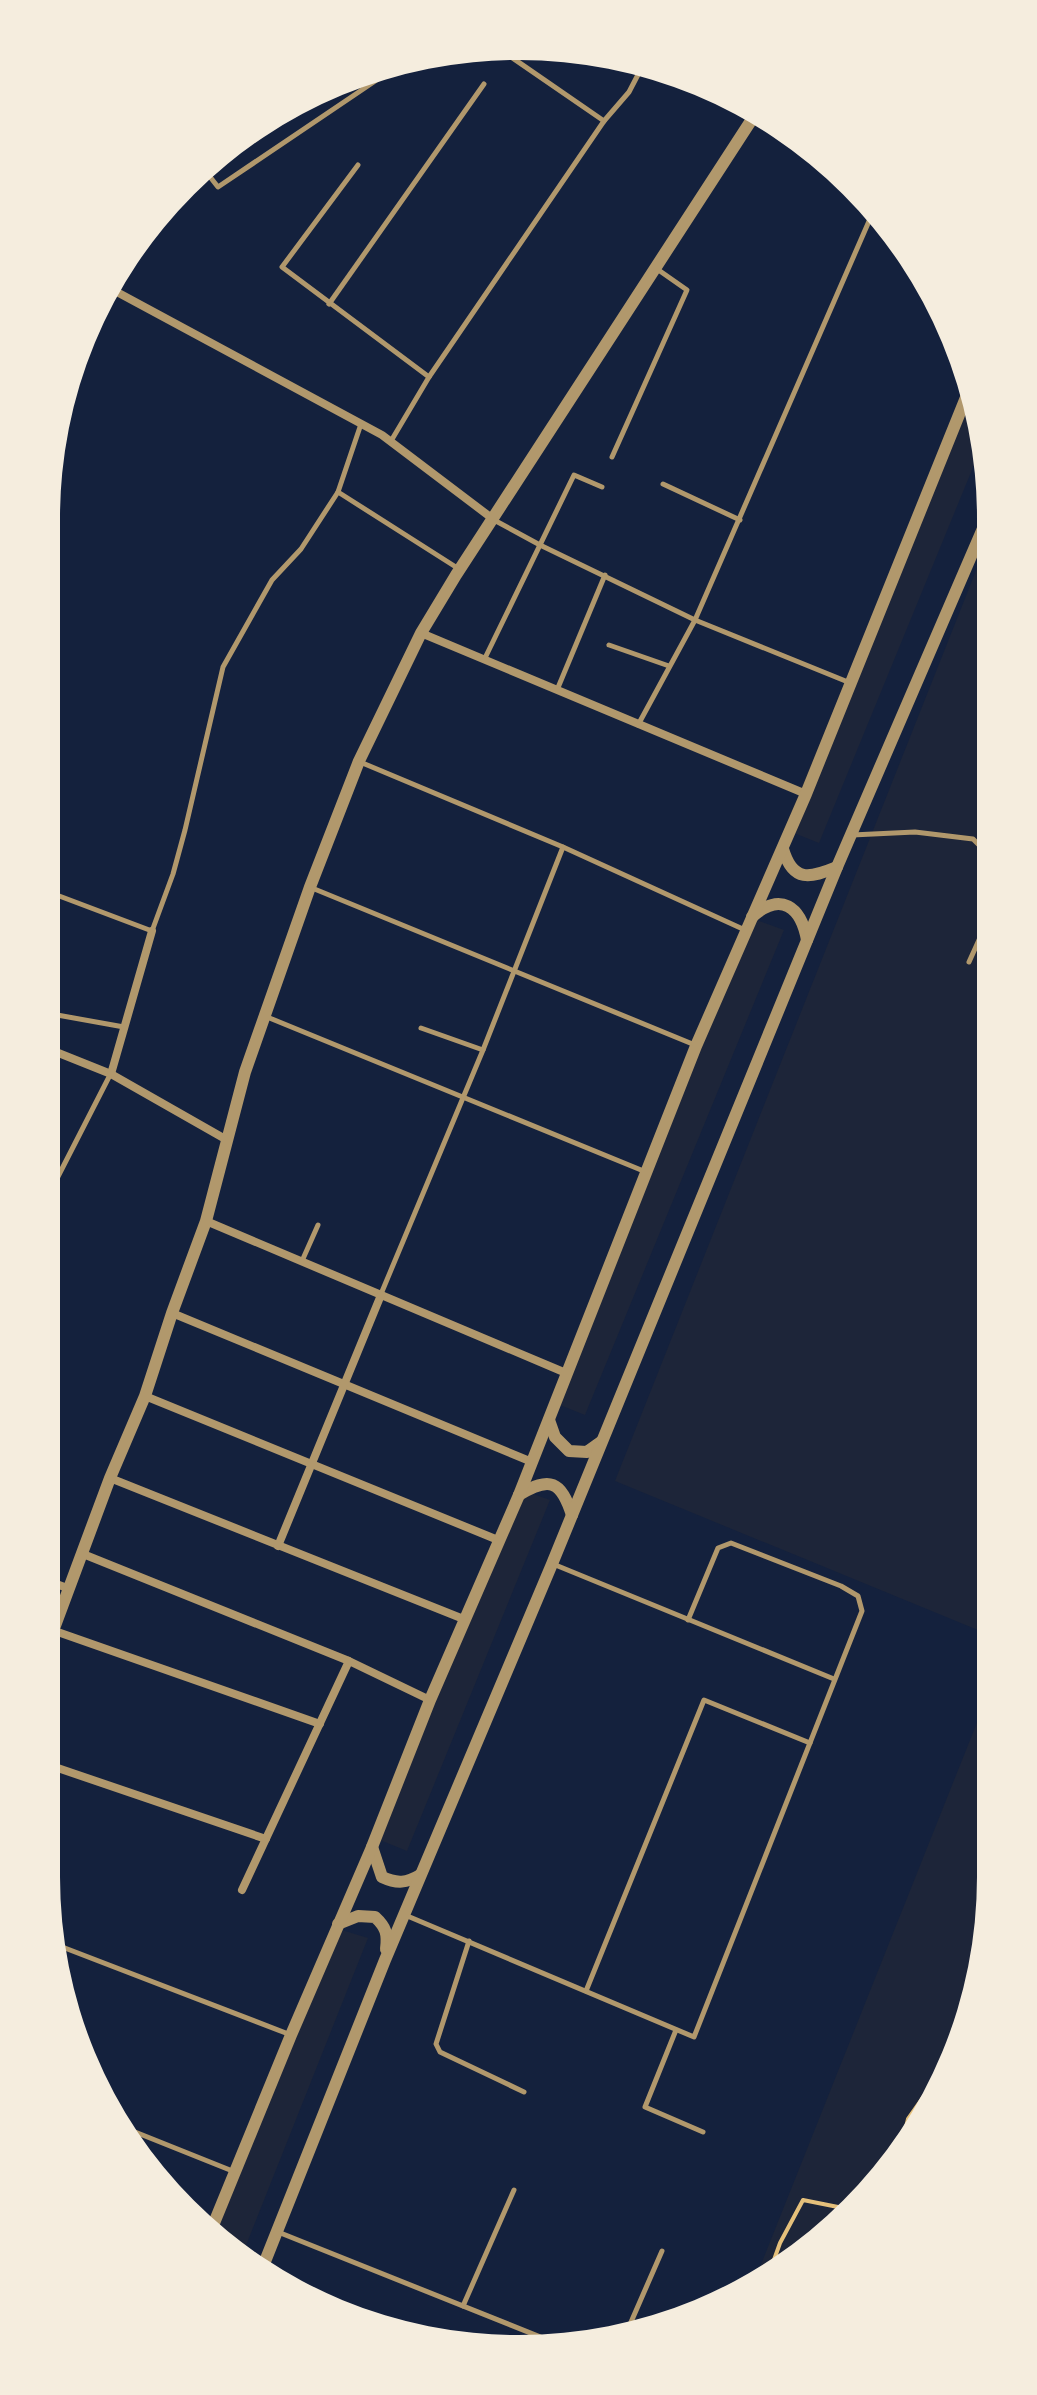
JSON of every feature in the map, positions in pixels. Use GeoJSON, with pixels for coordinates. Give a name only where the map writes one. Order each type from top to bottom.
{"type":"FeatureCollection","features":[{"type":"Feature","properties":{"kind":"street"},"geometry":{"type":"LineString","coordinates":[[60,1608],[145,1396],[206,1221],[245,1072],[310,887],[359,761],[421,633],[460,569],[750,122]]}},
{"type":"Feature","properties":{"kind":"street"},"geometry":{"type":"LineString","coordinates":[[119,293],[391,442],[493,519]]}},
{"type":"Feature","properties":{"kind":"street"},"geometry":{"type":"LineString","coordinates":[[215,2220],[372,1847],[430,1700],[519,1495],[696,1046],[806,794],[962,406]]}},
{"type":"Feature","properties":{"kind":"street"},"geometry":{"type":"LineString","coordinates":[[266,2259],[385,1960],[552,1564],[837,867],[977,542]]}},
{"type":"Feature","properties":{"kind":"street"},"geometry":{"type":"LineString","coordinates":[[421,633],[637,726],[806,794]]}},
{"type":"Feature","properties":{"kind":"street"},"geometry":{"type":"LineString","coordinates":[[783,849],[787,864],[796,873],[813,877],[837,867]]}},
{"type":"Feature","properties":{"kind":"street"},"geometry":{"type":"LineString","coordinates":[[747,925],[761,909],[773,905],[789,906],[803,921],[807,940]]}},
{"type":"Feature","properties":{"kind":"street"},"geometry":{"type":"LineString","coordinates":[[111,1074],[152,931]]}},
{"type":"Feature","properties":{"kind":"street"},"geometry":{"type":"LineString","coordinates":[[60,1054],[111,1074],[227,1140]]}},
{"type":"Feature","properties":{"kind":"street"},"geometry":{"type":"LineString","coordinates":[[206,1221],[566,1373]]}},
{"type":"Feature","properties":{"kind":"street"},"geometry":{"type":"LineString","coordinates":[[278,1546],[381,1295]]}},
{"type":"Feature","properties":{"kind":"street"},"geometry":{"type":"LineString","coordinates":[[172,1313],[532,1462]]}},
{"type":"Feature","properties":{"kind":"street"},"geometry":{"type":"LineString","coordinates":[[145,1396],[498,1540]]}},
{"type":"Feature","properties":{"kind":"street"},"geometry":{"type":"LineString","coordinates":[[549,1420],[555,1437],[569,1451],[587,1452],[602,1442]]}},
{"type":"Feature","properties":{"kind":"street"},"geometry":{"type":"LineString","coordinates":[[110,1478],[466,1620]]}},
{"type":"Feature","properties":{"kind":"street"},"geometry":{"type":"LineString","coordinates":[[519,1495],[538,1484],[553,1484],[565,1493],[572,1515]]}},
{"type":"Feature","properties":{"kind":"street"},"geometry":{"type":"LineString","coordinates":[[83,1554],[349,1661],[430,1700]]}},
{"type":"Feature","properties":{"kind":"street"},"geometry":{"type":"LineString","coordinates":[[60,1585],[67,1588]]}},
{"type":"Feature","properties":{"kind":"street"},"geometry":{"type":"LineString","coordinates":[[60,1633],[320,1724]]}},
{"type":"Feature","properties":{"kind":"street"},"geometry":{"type":"LineString","coordinates":[[242,1890],[349,1661]]}},
{"type":"Feature","properties":{"kind":"street"},"geometry":{"type":"LineString","coordinates":[[60,1769],[266,1839]]}},
{"type":"Feature","properties":{"kind":"street"},"geometry":{"type":"LineString","coordinates":[[372,1847],[382,1877],[408,1882],[422,1874]]}},
{"type":"Feature","properties":{"kind":"street"},"geometry":{"type":"LineString","coordinates":[[338,1924],[358,1916],[375,1917],[385,1926],[388,1936],[385,1960]]}},
{"type":"Feature","properties":{"kind":"lane"},"geometry":{"type":"LineString","coordinates":[[516,60],[604,121]]}},
{"type":"Feature","properties":{"kind":"lane"},"geometry":{"type":"LineString","coordinates":[[391,442],[429,377],[637,76]]}},
{"type":"Feature","properties":{"kind":"lane"},"geometry":{"type":"LineString","coordinates":[[211,178],[218,187],[370,84]]}},
{"type":"Feature","properties":{"kind":"lane"},"geometry":{"type":"LineString","coordinates":[[329,304],[484,84]]}},
{"type":"Feature","properties":{"kind":"lane"},"geometry":{"type":"LineString","coordinates":[[358,165],[282,267],[429,377]]}},
{"type":"Feature","properties":{"kind":"lane"},"geometry":{"type":"LineString","coordinates":[[637,726],[695,620],[868,223]]}},
{"type":"Feature","properties":{"kind":"lane"},"geometry":{"type":"LineString","coordinates":[[612,457],[687,290],[657,269]]}},
{"type":"Feature","properties":{"kind":"lane"},"geometry":{"type":"LineString","coordinates":[[60,896],[152,931],[185,830],[223,667],[272,580],[301,549],[338,492],[361,424]]}},
{"type":"Feature","properties":{"kind":"lane"},"geometry":{"type":"LineString","coordinates":[[485,658],[574,475],[602,487]]}},
{"type":"Feature","properties":{"kind":"lane"},"geometry":{"type":"LineString","coordinates":[[663,484],[740,520]]}},
{"type":"Feature","properties":{"kind":"lane"},"geometry":{"type":"LineString","coordinates":[[338,492],[460,569]]}},
{"type":"Feature","properties":{"kind":"lane"},"geometry":{"type":"LineString","coordinates":[[493,519],[695,620],[850,682]]}},
{"type":"Feature","properties":{"kind":"lane"},"geometry":{"type":"LineString","coordinates":[[557,690],[605,575]]}},
{"type":"Feature","properties":{"kind":"lane"},"geometry":{"type":"LineString","coordinates":[[609,645],[669,666]]}},
{"type":"Feature","properties":{"kind":"lane"},"geometry":{"type":"LineString","coordinates":[[359,761],[747,925]]}},
{"type":"Feature","properties":{"kind":"lane"},"geometry":{"type":"LineString","coordinates":[[851,836],[915,832],[973,839],[977,843]]}},
{"type":"Feature","properties":{"kind":"lane"},"geometry":{"type":"LineString","coordinates":[[381,1295],[563,847]]}},
{"type":"Feature","properties":{"kind":"lane"},"geometry":{"type":"LineString","coordinates":[[310,887],[696,1046]]}},
{"type":"Feature","properties":{"kind":"lane"},"geometry":{"type":"LineString","coordinates":[[969,962],[977,944]]}},
{"type":"Feature","properties":{"kind":"lane"},"geometry":{"type":"LineString","coordinates":[[60,1016],[124,1027]]}},
{"type":"Feature","properties":{"kind":"lane"},"geometry":{"type":"LineString","coordinates":[[266,1017],[646,1172]]}},
{"type":"Feature","properties":{"kind":"lane"},"geometry":{"type":"LineString","coordinates":[[421,1028],[483,1050]]}},
{"type":"Feature","properties":{"kind":"lane"},"geometry":{"type":"LineString","coordinates":[[60,1173],[111,1074]]}},
{"type":"Feature","properties":{"kind":"lane"},"geometry":{"type":"LineString","coordinates":[[302,1262],[318,1225]]}},
{"type":"Feature","properties":{"kind":"lane"},"geometry":{"type":"LineString","coordinates":[[405,1914],[694,2037],[862,1611],[858,1596],[841,1586],[731,1543],[718,1548],[688,1620]]}},
{"type":"Feature","properties":{"kind":"lane"},"geometry":{"type":"LineString","coordinates":[[552,1564],[834,1679]]}},
{"type":"Feature","properties":{"kind":"lane"},"geometry":{"type":"LineString","coordinates":[[586,1991],[704,1700],[810,1743]]}},
{"type":"Feature","properties":{"kind":"lane"},"geometry":{"type":"LineString","coordinates":[[469,1941],[436,2044],[440,2052],[524,2092]]}},
{"type":"Feature","properties":{"kind":"lane"},"geometry":{"type":"LineString","coordinates":[[66,1948],[291,2035]]}},
{"type":"Feature","properties":{"kind":"lane"},"geometry":{"type":"LineString","coordinates":[[676,2030],[645,2107],[703,2132]]}},
{"type":"Feature","properties":{"kind":"lane"},"geometry":{"type":"LineString","coordinates":[[139,2133],[236,2172]]}},
{"type":"Feature","properties":{"kind":"lane"},"geometry":{"type":"LineString","coordinates":[[463,2306],[514,2190]]}},
{"type":"Feature","properties":{"kind":"lane"},"geometry":{"type":"LineString","coordinates":[[277,2231],[534,2334]]}},
{"type":"Feature","properties":{"kind":"lane"},"geometry":{"type":"LineString","coordinates":[[632,2320],[662,2251]]}},
{"type":"Feature","properties":{"kind":"path"},"geometry":{"type":"LineString","coordinates":[[775,2256],[803,2200],[837,2207]]}},
{"type":"Feature","properties":{"kind":"shaded area"},"geometry":{"type":"Polygon","coordinates":[[[961,402],[974,466],[819,843],[784,829],[961,402]]]}},
{"type":"Feature","properties":{"kind":"shaded area"},"geometry":{"type":"Polygon","coordinates":[[[977,568],[977,1630],[615,1481],[977,568]]]}},
{"type":"Feature","properties":{"kind":"shaded area"},"geometry":{"type":"Polygon","coordinates":[[[748,917],[784,930],[585,1415],[555,1403],[748,917]]]}},
{"type":"Feature","properties":{"kind":"shaded area"},"geometry":{"type":"Polygon","coordinates":[[[519,1489],[550,1500],[407,1851],[375,1838],[519,1489]]]}},
{"type":"Feature","properties":{"kind":"shaded area"},"geometry":{"type":"Polygon","coordinates":[[[977,1723],[977,1876],[973,1936],[961,1995],[942,2052],[916,2106],[863,2179],[821,2221],[760,2266],[977,1723]]]}},
{"type":"Feature","properties":{"kind":"shaded area"},"geometry":{"type":"Polygon","coordinates":[[[335,1928],[368,1938],[246,2245],[216,2221],[335,1928]]]}}]}
